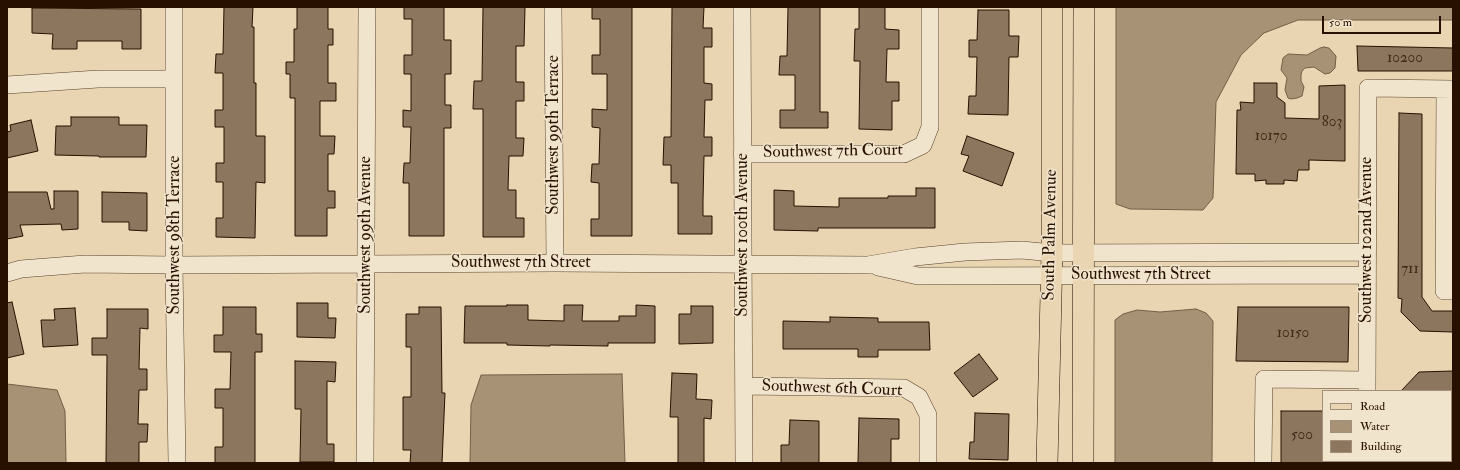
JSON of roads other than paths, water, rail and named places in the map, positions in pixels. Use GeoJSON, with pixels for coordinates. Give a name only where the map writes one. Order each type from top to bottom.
{"type":"FeatureCollection","features":[{"type":"Feature","properties":{"kind":"main road","name":"South Palm Avenue"},"geometry":{"type":"LineString","coordinates":[[1047,463],[1052,253],[1052,7]]}},
{"type":"Feature","properties":{"kind":"main road","name":"South Palm Avenue"},"geometry":{"type":"LineString","coordinates":[[1083,463],[1082,253],[1084,7]]}},
{"type":"Feature","properties":{"kind":"street","name":"Southwest 98th Terrace"},"geometry":{"type":"LineString","coordinates":[[174,7],[174,265],[177,463]]}},
{"type":"Feature","properties":{"kind":"street","name":"Southwest 99th Avenue"},"geometry":{"type":"LineString","coordinates":[[365,463],[366,7]]}},
{"type":"Feature","properties":{"kind":"street","name":"Southwest 99th Terrace"},"geometry":{"type":"LineString","coordinates":[[553,7],[555,263]]}},
{"type":"Feature","properties":{"kind":"street","name":"Southwest 100th Avenue"},"geometry":{"type":"LineString","coordinates":[[742,7],[744,463]]}},
{"type":"Feature","properties":{"kind":"street","name":"Southwest 7th Court"},"geometry":{"type":"LineString","coordinates":[[742,154],[904,154],[923,145],[930,127],[930,7]]}},
{"type":"Feature","properties":{"kind":"street"},"geometry":{"type":"LineString","coordinates":[[7,85],[98,80],[174,79]]}},
{"type":"Feature","properties":{"kind":"street","name":"Southwest 102nd Avenue"},"geometry":{"type":"LineString","coordinates":[[1367,386],[1368,88],[1449,89]]}},
{"type":"Feature","properties":{"kind":"street"},"geometry":{"type":"LineString","coordinates":[[1449,89],[1449,291]]}},
{"type":"Feature","properties":{"kind":"street","name":"Southwest 7th Street"},"geometry":{"type":"LineString","coordinates":[[7,272],[22,269],[85,264],[555,263],[868,265],[915,257],[965,252],[1022,250],[1052,253],[1367,252]]}},
{"type":"Feature","properties":{"kind":"street"},"geometry":{"type":"LineString","coordinates":[[1240,252],[1241,274]]}},
{"type":"Feature","properties":{"kind":"street"},"geometry":{"type":"LineString","coordinates":[[1316,253],[1317,274]]}},
{"type":"Feature","properties":{"kind":"street","name":"Southwest 7th Street"},"geometry":{"type":"LineString","coordinates":[[868,265],[918,276],[1241,274],[1367,275]]}},
{"type":"Feature","properties":{"kind":"street"},"geometry":{"type":"LineString","coordinates":[[1264,463],[1264,379],[1367,386]]}},
{"type":"Feature","properties":{"kind":"street","name":"Southwest 6th Court"},"geometry":{"type":"LineString","coordinates":[[744,386],[904,388],[919,397],[928,415],[928,463]]}},
{"type":"Feature","properties":{"kind":"water"},"geometry":{"type":"Polygon","coordinates":[[[1116,7],[1453,7],[1453,20],[1298,20],[1264,33],[1241,55],[1216,102],[1213,198],[1203,210],[1130,209],[1116,204],[1116,7]]]}},
{"type":"Feature","properties":{"kind":"water"},"geometry":{"type":"Polygon","coordinates":[[[1324,47],[1329,48],[1336,56],[1335,68],[1330,73],[1325,74],[1314,67],[1305,68],[1301,75],[1301,81],[1304,87],[1302,96],[1291,99],[1288,98],[1285,90],[1287,78],[1281,70],[1283,58],[1288,54],[1307,55],[1324,47]]]}},
{"type":"Feature","properties":{"kind":"water"},"geometry":{"type":"Polygon","coordinates":[[[1196,309],[1206,313],[1213,321],[1212,463],[1115,463],[1115,320],[1123,314],[1137,310],[1160,312],[1196,309]]]}},
{"type":"Feature","properties":{"kind":"water"},"geometry":{"type":"Polygon","coordinates":[[[622,374],[625,463],[470,463],[471,405],[481,375],[622,374]]]}},
{"type":"Feature","properties":{"kind":"water"},"geometry":{"type":"Polygon","coordinates":[[[7,384],[57,390],[65,411],[66,463],[7,463],[7,384]]]}}]}
